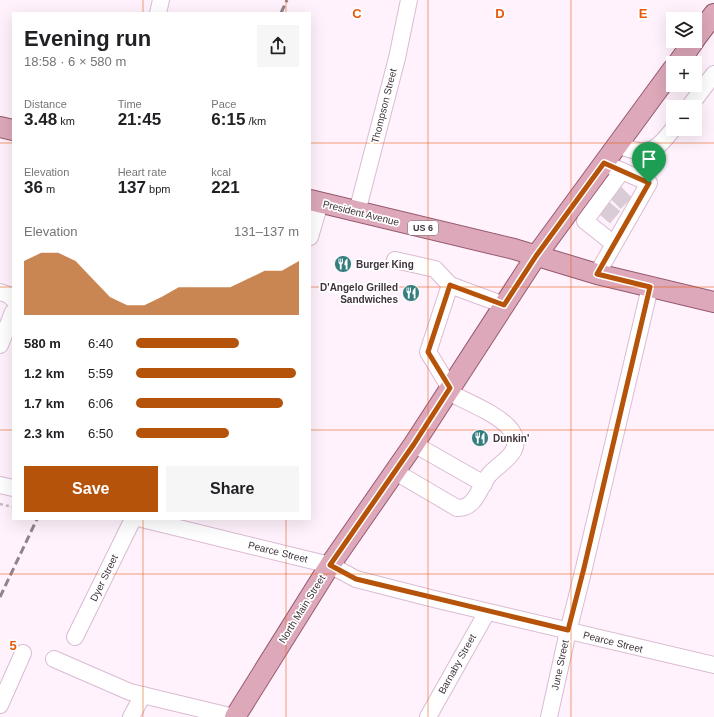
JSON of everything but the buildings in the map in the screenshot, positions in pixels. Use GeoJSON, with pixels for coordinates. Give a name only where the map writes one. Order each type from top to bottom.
{"type":"FeatureCollection","features":[{"type":"Feature","properties":{"kind":"main road"},"geometry":{"type":"LineString","coordinates":[[702,30],[714,14]]}},
{"type":"Feature","properties":{"kind":"main road","name":"North Main Street"},"geometry":{"type":"LineString","coordinates":[[235,717],[330,565],[414,444],[536,256],[613,167],[618,145],[666,79]]}},
{"type":"Feature","properties":{"kind":"main road"},"geometry":{"type":"LineString","coordinates":[[0,127],[12,130]]}},
{"type":"Feature","properties":{"kind":"main road","name":"President Avenue"},"geometry":{"type":"LineString","coordinates":[[315,202],[514,249],[597,274],[714,302]]}},
{"type":"Feature","properties":{"kind":"street"},"geometry":{"type":"LineString","coordinates":[[158,12],[161,0]]}},
{"type":"Feature","properties":{"kind":"street","name":"Thompson Street"},"geometry":{"type":"LineString","coordinates":[[357,212],[397,58],[408,0]]}},
{"type":"Feature","properties":{"kind":"street"},"geometry":{"type":"LineString","coordinates":[[694,100],[714,74]]}},
{"type":"Feature","properties":{"kind":"street"},"geometry":{"type":"LineString","coordinates":[[618,145],[636,152],[650,151],[661,144],[667,136]]}},
{"type":"Feature","properties":{"kind":"street"},"geometry":{"type":"LineString","coordinates":[[597,274],[614,244],[621,222],[631,206],[649,183],[613,167],[612,190],[601,205],[585,221],[614,244]]}},
{"type":"Feature","properties":{"kind":"street"},"geometry":{"type":"LineString","coordinates":[[311,230],[315,202]]}},
{"type":"Feature","properties":{"kind":"street"},"geometry":{"type":"LineString","coordinates":[[395,260],[435,269],[450,285],[504,305]]}},
{"type":"Feature","properties":{"kind":"street"},"geometry":{"type":"LineString","coordinates":[[394,471],[457,508],[469,506],[491,474],[511,456],[514,448],[514,439],[511,431],[493,416],[449,390],[428,352],[450,285]]}},
{"type":"Feature","properties":{"kind":"street","name":"June Street"},"geometry":{"type":"LineString","coordinates":[[549,717],[568,630],[650,287]]}},
{"type":"Feature","properties":{"kind":"street"},"geometry":{"type":"LineString","coordinates":[[0,292],[9,295],[12,298]]}},
{"type":"Feature","properties":{"kind":"street"},"geometry":{"type":"LineString","coordinates":[[0,345],[12,315]]}},
{"type":"Feature","properties":{"kind":"street"},"geometry":{"type":"LineString","coordinates":[[414,444],[484,484]]}},
{"type":"Feature","properties":{"kind":"street"},"geometry":{"type":"LineString","coordinates":[[0,485],[12,488]]}},
{"type":"Feature","properties":{"kind":"street","name":"Dyer Street"},"geometry":{"type":"LineString","coordinates":[[75,637],[133,520]]}},
{"type":"Feature","properties":{"kind":"street","name":"Pearce Street"},"geometry":{"type":"LineString","coordinates":[[146,520],[330,565],[356,579],[487,612],[714,665]]}},
{"type":"Feature","properties":{"kind":"street","name":"Barnaby Street"},"geometry":{"type":"LineString","coordinates":[[428,717],[487,612]]}},
{"type":"Feature","properties":{"kind":"street"},"geometry":{"type":"LineString","coordinates":[[0,705],[23,653]]}},
{"type":"Feature","properties":{"kind":"street"},"geometry":{"type":"LineString","coordinates":[[54,659],[130,692],[143,695],[187,712],[235,717]]}},
{"type":"Feature","properties":{"kind":"street"},"geometry":{"type":"LineString","coordinates":[[131,717],[143,695]]}},
{"type":"Feature","properties":{"kind":"path"},"geometry":{"type":"LineString","coordinates":[[0,504],[12,507]]}},
{"type":"Feature","properties":{"kind":"tunnel"},"geometry":{"type":"LineString","coordinates":[[615,192],[627,204]]}},
{"type":"Feature","properties":{"kind":"tunnel"},"geometry":{"type":"LineString","coordinates":[[603,207],[616,218]]}},
{"type":"Feature","properties":{"kind":"railway"},"geometry":{"type":"LineString","coordinates":[[281,12],[287,0]]}},
{"type":"Feature","properties":{"kind":"railway"},"geometry":{"type":"LineString","coordinates":[[0,597],[37,520]]}},
{"type":"Feature","properties":{"kind":"place","name":"Burger King"},"geometry":{"type":"Point","coordinates":[343,264]}},
{"type":"Feature","properties":{"kind":"place","name":"D'Angelo Grilled Sandwiches"},"geometry":{"type":"Point","coordinates":[411,293]}},
{"type":"Feature","properties":{"kind":"place","name":"Dunkin'"},"geometry":{"type":"Point","coordinates":[480,438]}},
{"type":"Feature","properties":{"kind":"route"},"geometry":{"type":"LineString","coordinates":[[604,163],[649,183],[597,274],[650,287],[568,630],[434,599],[356,579],[330,565],[414,444],[450,388],[428,352],[450,285],[504,305],[536,256],[604,163]]}}]}
